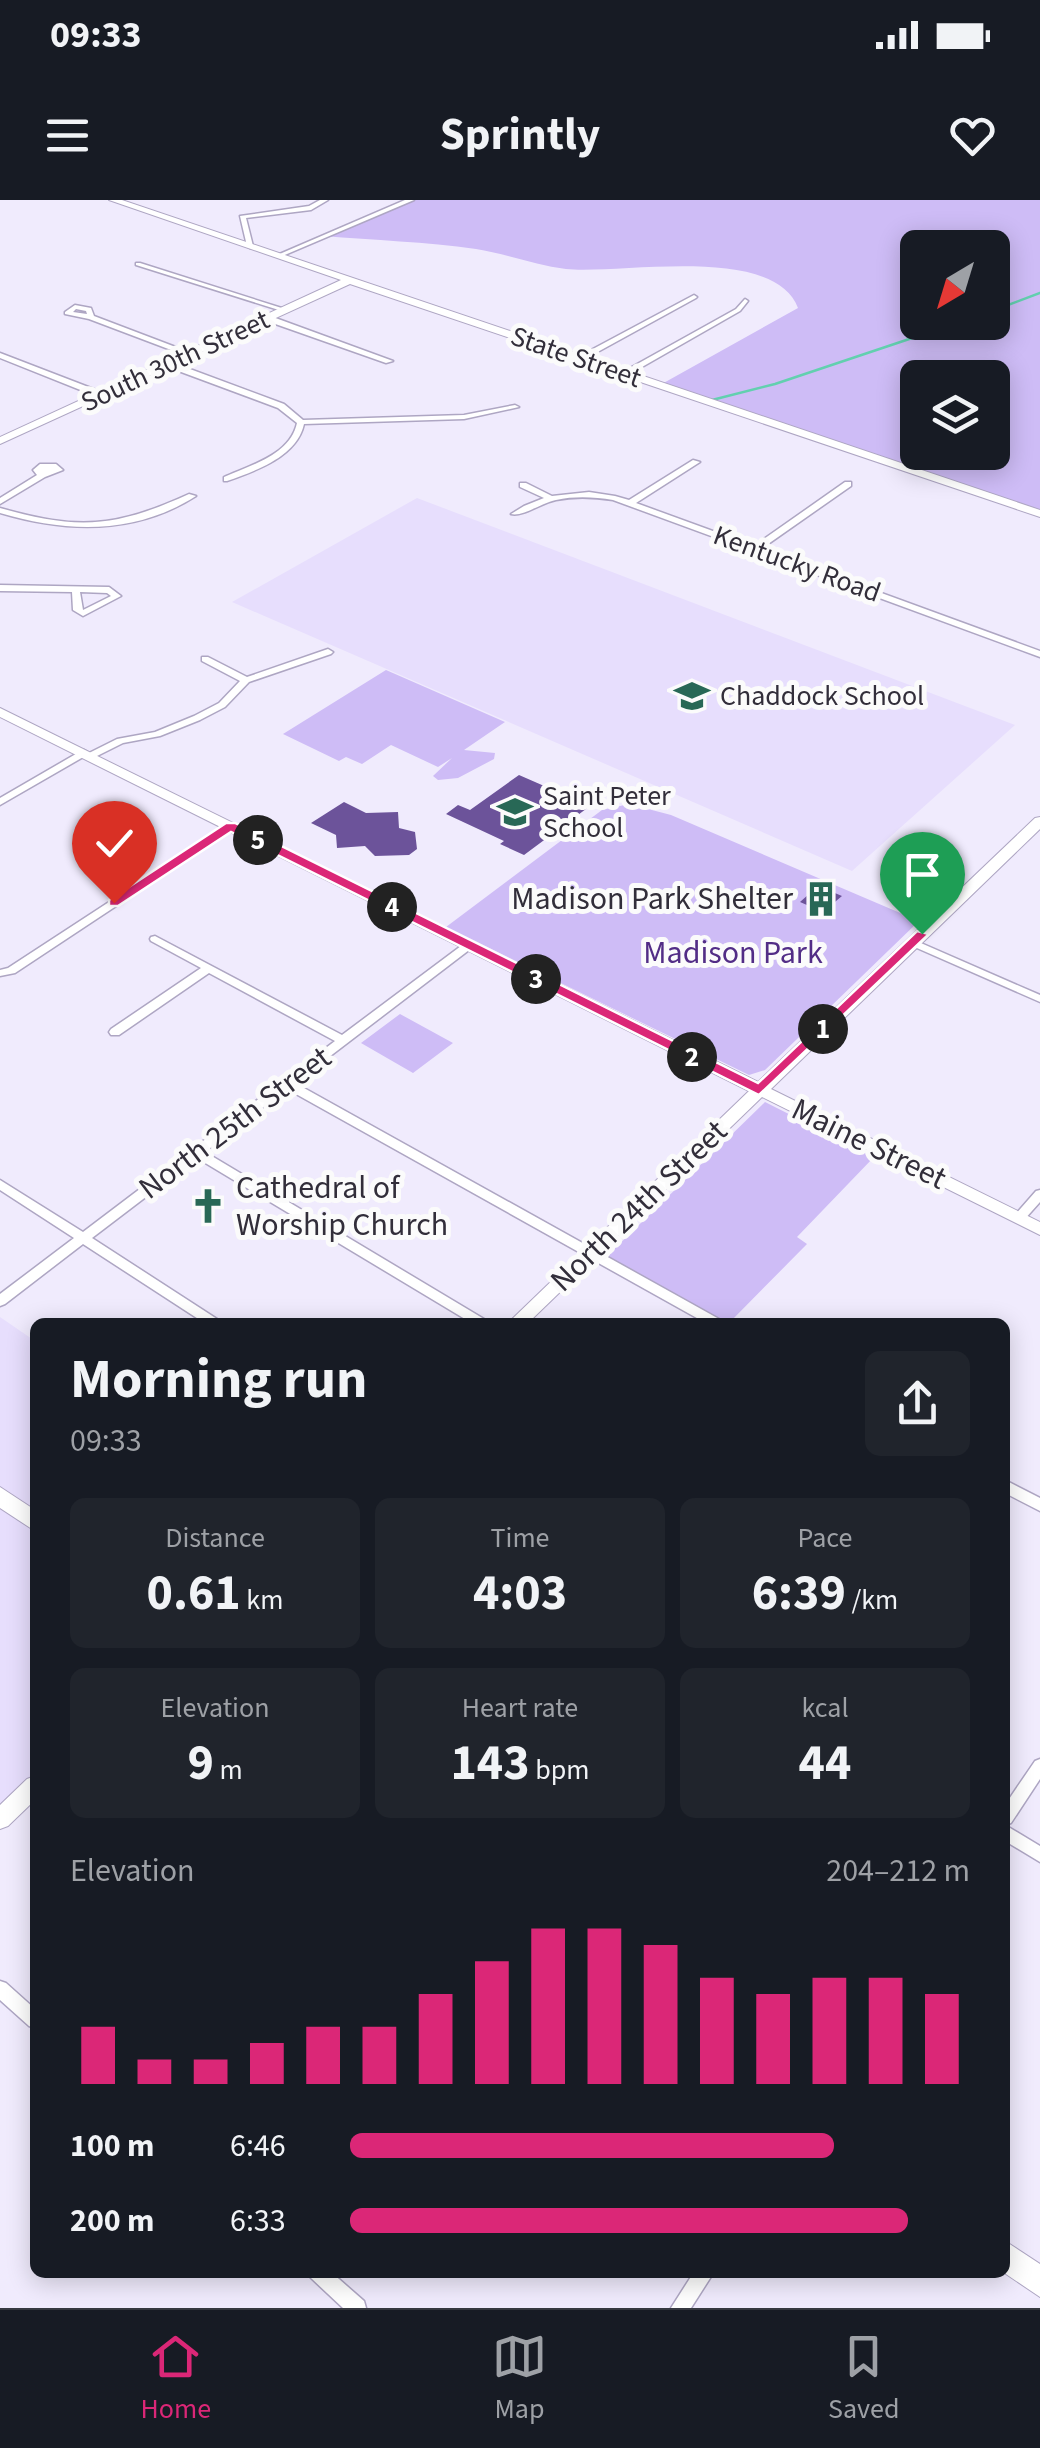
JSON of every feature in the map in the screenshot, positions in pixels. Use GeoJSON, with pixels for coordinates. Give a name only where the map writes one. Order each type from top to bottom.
{"type":"FeatureCollection","features":[{"type":"Feature","properties":{"kind":"main road","name":"State Street"},"geometry":{"type":"LineString","coordinates":[[115,200],[1040,514]]}},
{"type":"Feature","properties":{"kind":"main road","name":"South 30th Street"},"geometry":{"type":"LineString","coordinates":[[0,442],[350,280]]}},
{"type":"Feature","properties":{"kind":"main road","name":"Maine Street"},"geometry":{"type":"LineString","coordinates":[[0,712],[1040,1229]]}},
{"type":"Feature","properties":{"kind":"main road","name":"North 24th Street"},"geometry":{"type":"LineString","coordinates":[[522,1318],[1040,822]]}},
{"type":"Feature","properties":{"kind":"main road"},"geometry":{"type":"LineString","coordinates":[[0,1496],[30,1518]]}},
{"type":"Feature","properties":{"kind":"main road"},"geometry":{"type":"LineString","coordinates":[[0,1819],[30,1791]]}},
{"type":"Feature","properties":{"kind":"main road"},"geometry":{"type":"LineString","coordinates":[[1010,2260],[1040,2282]]}},
{"type":"Feature","properties":{"kind":"street"},"geometry":{"type":"LineString","coordinates":[[250,246],[242,217],[325,200]]}},
{"type":"Feature","properties":{"kind":"street"},"geometry":{"type":"LineString","coordinates":[[278,256],[411,200]]}},
{"type":"Feature","properties":{"kind":"street"},"geometry":{"type":"LineString","coordinates":[[138,264],[284,310]]}},
{"type":"Feature","properties":{"kind":"street"},"geometry":{"type":"LineString","coordinates":[[580,358],[694,296]]}},
{"type":"Feature","properties":{"kind":"street"},"geometry":{"type":"LineString","coordinates":[[625,373],[738,310],[745,301]]}},
{"type":"Feature","properties":{"kind":"street"},"geometry":{"type":"LineString","coordinates":[[92,317],[190,354]]}},
{"type":"Feature","properties":{"kind":"street"},"geometry":{"type":"LineString","coordinates":[[268,318],[389,361]]}},
{"type":"Feature","properties":{"kind":"street"},"geometry":{"type":"LineString","coordinates":[[0,355],[100,395]]}},
{"type":"Feature","properties":{"kind":"street"},"geometry":{"type":"LineString","coordinates":[[168,364],[282,406],[301,422],[464,417],[515,407]]}},
{"type":"Feature","properties":{"kind":"street"},"geometry":{"type":"LineString","coordinates":[[227,480],[291,446],[300,436],[301,422]]}},
{"type":"Feature","properties":{"kind":"street"},"geometry":{"type":"LineString","coordinates":[[631,503],[696,462]]}},
{"type":"Feature","properties":{"kind":"street"},"geometry":{"type":"LineString","coordinates":[[0,502],[42,475]]}},
{"type":"Feature","properties":{"kind":"street","name":"Kentucky Road"},"geometry":{"type":"LineString","coordinates":[[523,484],[550,498]]}},
{"type":"Feature","properties":{"kind":"street"},"geometry":{"type":"LineString","coordinates":[[755,549],[848,484]]}},
{"type":"Feature","properties":{"kind":"street"},"geometry":{"type":"LineString","coordinates":[[0,510],[38,523],[78,528],[141,518],[192,496]]}},
{"type":"Feature","properties":{"kind":"street","name":"Kentucky Road"},"geometry":{"type":"LineString","coordinates":[[515,514],[550,498],[598,496],[631,503],[1040,654]]}},
{"type":"Feature","properties":{"kind":"street"},"geometry":{"type":"LineString","coordinates":[[0,588],[76,589],[109,590],[117,596],[83,613],[77,610],[76,589]]}},
{"type":"Feature","properties":{"kind":"street"},"geometry":{"type":"LineString","coordinates":[[0,802],[110,744],[157,734],[212,711],[246,680],[328,652]]}},
{"type":"Feature","properties":{"kind":"street"},"geometry":{"type":"LineString","coordinates":[[205,659],[246,680]]}},
{"type":"Feature","properties":{"kind":"street"},"geometry":{"type":"LineString","coordinates":[[0,973],[11,971],[230,826]]}},
{"type":"Feature","properties":{"kind":"street"},"geometry":{"type":"LineString","coordinates":[[155,940],[344,1041]]}},
{"type":"Feature","properties":{"kind":"street"},"geometry":{"type":"LineString","coordinates":[[914,943],[1040,998]]}},
{"type":"Feature","properties":{"kind":"street","name":"North 25th Street"},"geometry":{"type":"LineString","coordinates":[[0,1300],[469,945]]}},
{"type":"Feature","properties":{"kind":"street"},"geometry":{"type":"LineString","coordinates":[[115,1032],[208,968]]}},
{"type":"Feature","properties":{"kind":"street"},"geometry":{"type":"LineString","coordinates":[[287,1084],[707,1318]]}},
{"type":"Feature","properties":{"kind":"street"},"geometry":{"type":"LineString","coordinates":[[196,1152],[472,1318]]}},
{"type":"Feature","properties":{"kind":"street"},"geometry":{"type":"LineString","coordinates":[[0,1184],[206,1318]]}},
{"type":"Feature","properties":{"kind":"street"},"geometry":{"type":"LineString","coordinates":[[1019,1218],[1040,1194]]}},
{"type":"Feature","properties":{"kind":"street"},"geometry":{"type":"LineString","coordinates":[[1010,1489],[1040,1505]]}},
{"type":"Feature","properties":{"kind":"street"},"geometry":{"type":"LineString","coordinates":[[1010,1811],[1040,1766]]}},
{"type":"Feature","properties":{"kind":"street"},"geometry":{"type":"LineString","coordinates":[[1010,1835],[1040,1854]]}},
{"type":"Feature","properties":{"kind":"street"},"geometry":{"type":"LineString","coordinates":[[0,1989],[30,2016]]}},
{"type":"Feature","properties":{"kind":"street"},"geometry":{"type":"LineString","coordinates":[[324,2278],[357,2308]]}},
{"type":"Feature","properties":{"kind":"street"},"geometry":{"type":"LineString","coordinates":[[680,2308],[701,2278]]}},
{"type":"Feature","properties":{"kind":"shaded area","name":"Chaddock School"},"geometry":{"type":"Polygon","coordinates":[[[417,498],[1015,725],[852,871],[232,602],[417,498]]]}},
{"type":"Feature","properties":{"kind":"shaded area"},"geometry":{"type":"Polygon","coordinates":[[[0,1317],[30,1338],[30,1791],[0,1819],[0,1317]]]}},
{"type":"Feature","properties":{"kind":"green space"},"geometry":{"type":"Polygon","coordinates":[[[411,200],[1040,200],[1040,514],[910,470],[1010,470],[1010,360],[900,360],[900,466],[660,385],[798,308],[783,288],[759,275],[692,266],[566,269],[476,249],[323,236],[411,200]]]}},
{"type":"Feature","properties":{"kind":"green space"},"geometry":{"type":"Polygon","coordinates":[[[386,670],[505,722],[464,750],[495,753],[494,759],[458,778],[438,780],[433,776],[452,758],[438,767],[391,745],[362,764],[346,757],[339,761],[283,734],[386,670]]]}},
{"type":"Feature","properties":{"kind":"green space","name":"Madison Park"},"geometry":{"type":"Polygon","coordinates":[[[629,804],[671,815],[919,921],[765,1070],[749,1075],[446,927],[602,810],[629,804]]]}},
{"type":"Feature","properties":{"kind":"green space"},"geometry":{"type":"Polygon","coordinates":[[[400,1014],[453,1043],[413,1073],[361,1043],[400,1014]]]}},
{"type":"Feature","properties":{"kind":"green space"},"geometry":{"type":"Polygon","coordinates":[[[765,1102],[874,1157],[797,1237],[807,1244],[734,1318],[713,1318],[605,1258],[765,1102]]]}},
{"type":"Feature","properties":{"kind":"building","name":"Saint Peter School"},"geometry":{"type":"Polygon","coordinates":[[[519,775],[590,806],[524,855],[500,844],[504,841],[446,814],[458,805],[470,810],[519,775]]]}},
{"type":"Feature","properties":{"kind":"building"},"geometry":{"type":"Polygon","coordinates":[[[344,802],[366,813],[398,812],[399,828],[415,832],[417,849],[409,855],[375,856],[365,846],[337,848],[336,835],[311,823],[344,802]]]}},
{"type":"Feature","properties":{"kind":"building","name":"Madison Park Shelter"},"geometry":{"type":"Polygon","coordinates":[[[818,886],[842,896],[823,912],[800,902],[818,886]]]}},
{"type":"Feature","properties":{"kind":"waterway"},"geometry":{"type":"LineString","coordinates":[[1010,304],[1040,293]]}},
{"type":"Feature","properties":{"kind":"waterway"},"geometry":{"type":"LineString","coordinates":[[712,400],[775,384],[906,340]]}},
{"type":"Feature","properties":{"kind":"place","name":"Chaddock School"},"geometry":{"type":"Point","coordinates":[692,696]}},
{"type":"Feature","properties":{"kind":"place","name":"Saint Peter School"},"geometry":{"type":"Point","coordinates":[515,812]}},
{"type":"Feature","properties":{"kind":"place","name":"Madison Park Shelter"},"geometry":{"type":"Point","coordinates":[821,899]}},
{"type":"Feature","properties":{"kind":"place","name":"Cathedral of Worship Church"},"geometry":{"type":"Point","coordinates":[208,1206]}},
{"type":"Feature","properties":{"kind":"route"},"geometry":{"type":"LineString","coordinates":[[114,903],[230,826],[759,1090],[922,934]]}}]}
